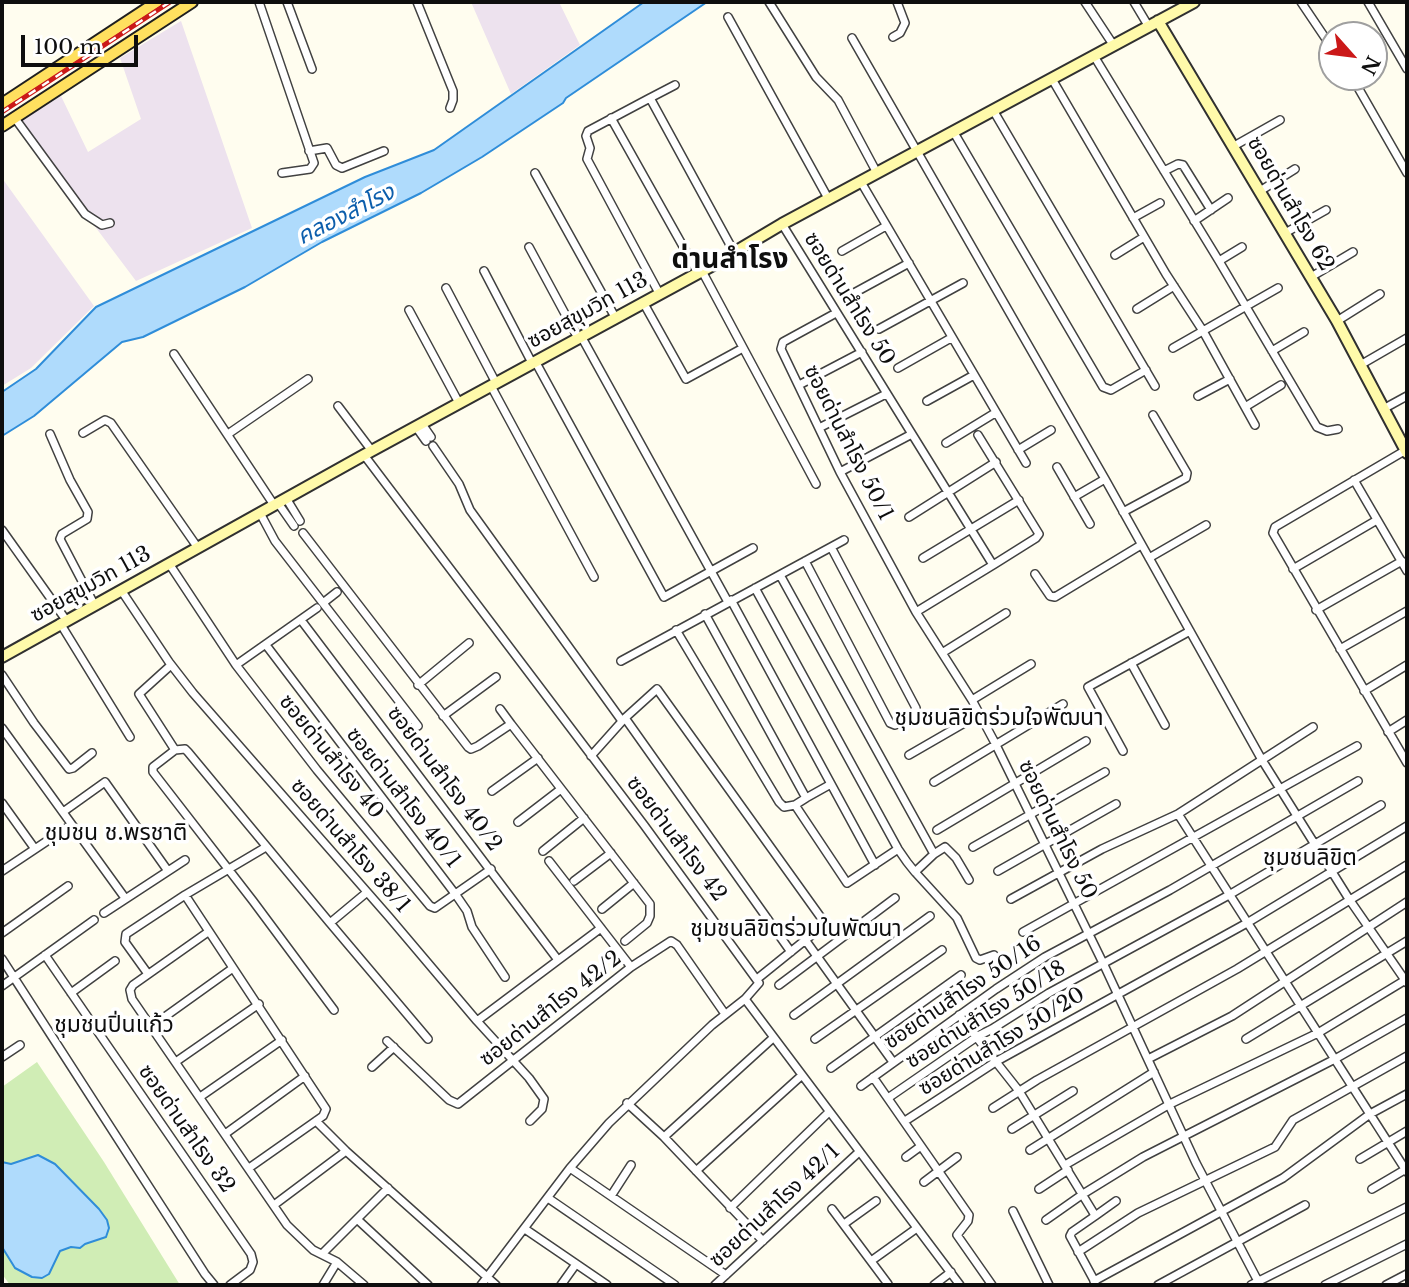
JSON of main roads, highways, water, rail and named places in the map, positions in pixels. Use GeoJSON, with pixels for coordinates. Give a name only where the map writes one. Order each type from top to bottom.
{"type":"FeatureCollection","features":[{"type":"Feature","properties":{"kind":"main road"},"geometry":{"type":"LineString","coordinates":[[2,104],[158,2]]}},
{"type":"Feature","properties":{"kind":"main road"},"geometry":{"type":"LineString","coordinates":[[2,126],[192,2]]}},
{"type":"Feature","properties":{"kind":"main road","name":"ซอยสุขุมวิท 113"},"geometry":{"type":"LineString","coordinates":[[2,657],[700,272],[782,224],[1194,2]]}},
{"type":"Feature","properties":{"kind":"main road"},"geometry":{"type":"LineString","coordinates":[[137,15],[147,31]]}},
{"type":"Feature","properties":{"kind":"main road","name":"ซอยด่านสำโรง 62"},"geometry":{"type":"LineString","coordinates":[[1154,24],[1234,146],[1362,364],[1407,452]]}},
{"type":"Feature","properties":{"kind":"water","name":"คลองสำโรง"},"geometry":{"type":"Polygon","coordinates":[[[644,2],[707,2],[566,98],[563,103],[482,157],[421,193],[322,242],[245,287],[143,337],[122,342],[34,416],[2,436],[2,392],[36,369],[96,307],[365,177],[434,150],[644,2]]]}},
{"type":"Feature","properties":{"kind":"water"},"geometry":{"type":"Polygon","coordinates":[[[38,1155],[55,1164],[99,1209],[109,1228],[106,1237],[80,1248],[71,1247],[60,1251],[49,1274],[42,1278],[32,1277],[15,1268],[2,1247],[2,1162],[11,1164],[38,1155]]]}},
{"type":"Feature","properties":{"kind":"railway"},"geometry":{"type":"LineString","coordinates":[[2,112],[170,2]]}},
{"type":"Feature","properties":{"kind":"district","name":"ด่านสำโรง"},"geometry":{"type":"Point","coordinates":[730,260]}},
{"type":"Feature","properties":{"kind":"district","name":"ชุมชนลิขิตร่วมใจพัฒนา"},"geometry":{"type":"Point","coordinates":[999,719]}},
{"type":"Feature","properties":{"kind":"district","name":"ชุมชน ช.พรชาติ"},"geometry":{"type":"Point","coordinates":[116,834]}},
{"type":"Feature","properties":{"kind":"district","name":"ชุมชนลิขิต"},"geometry":{"type":"Point","coordinates":[1310,859]}},
{"type":"Feature","properties":{"kind":"district","name":"ชุมชนลิขิตร่วมในพัฒนา"},"geometry":{"type":"Point","coordinates":[796,930]}},
{"type":"Feature","properties":{"kind":"district","name":"ชุมชนปิ่นแก้ว"},"geometry":{"type":"Point","coordinates":[114,1026]}}]}
